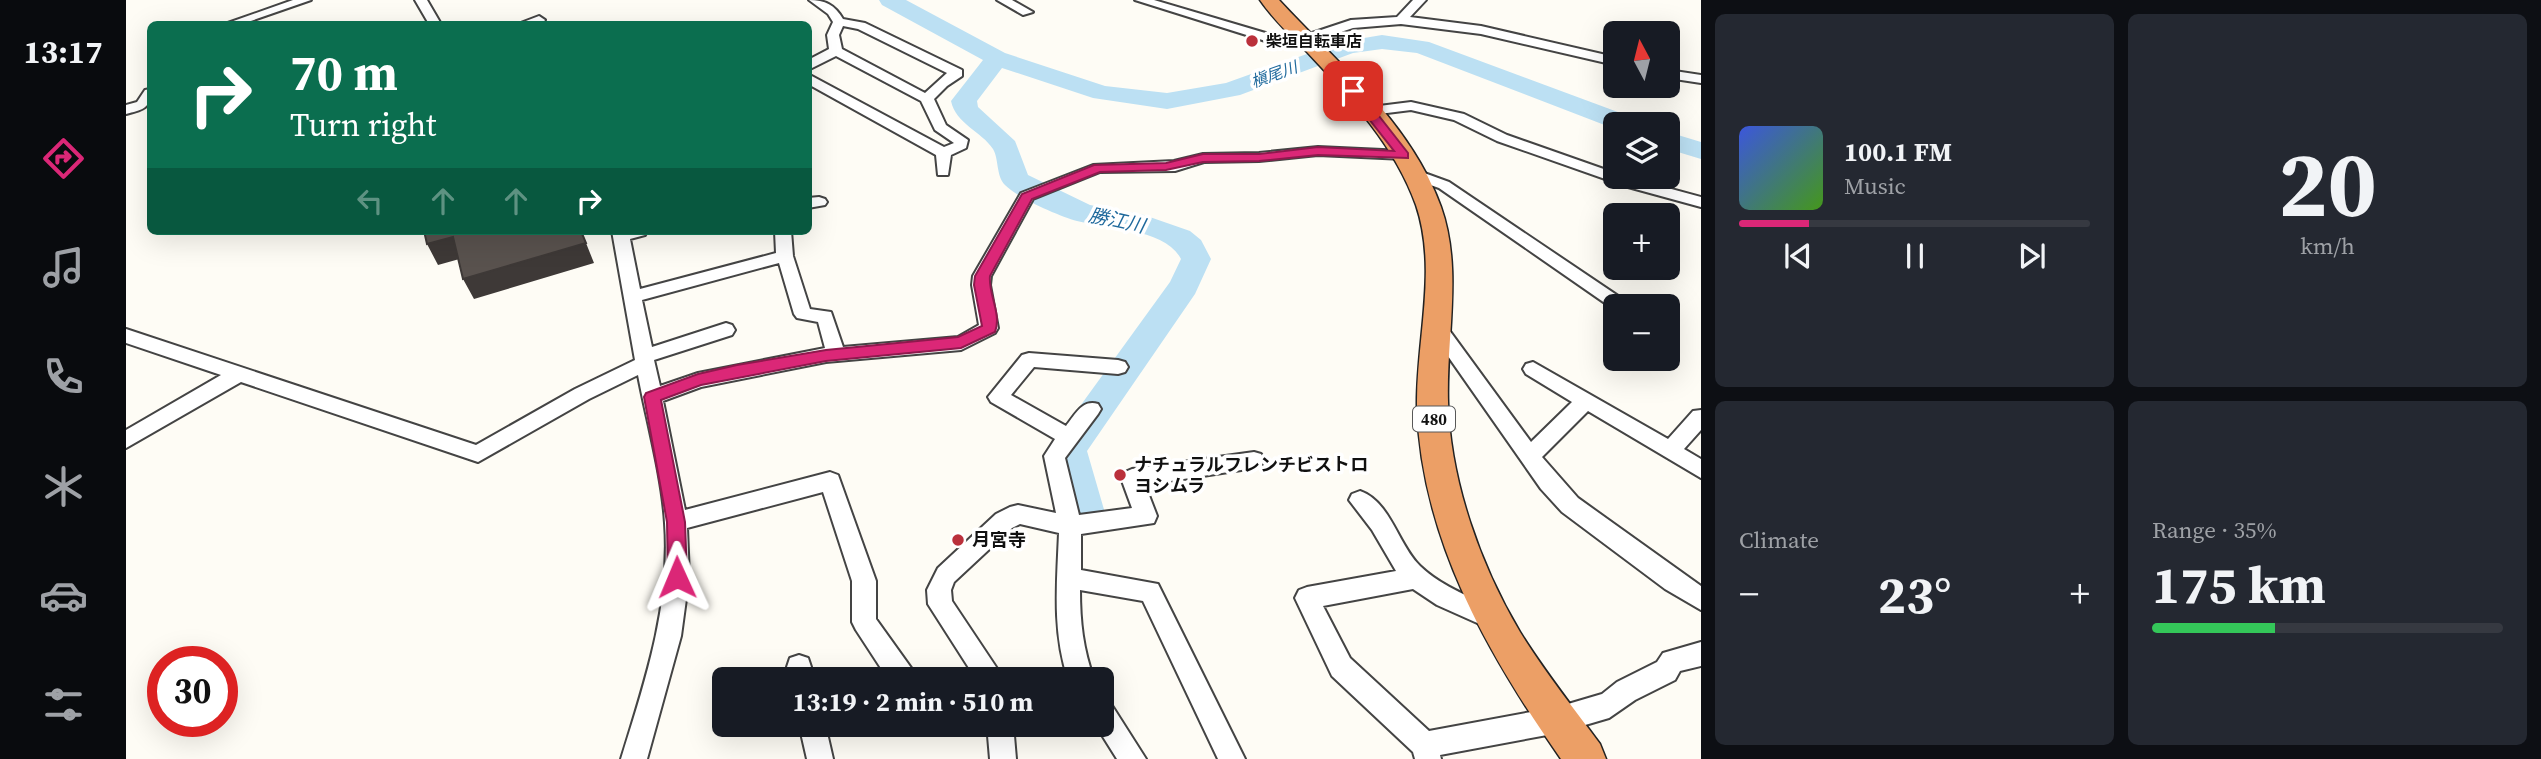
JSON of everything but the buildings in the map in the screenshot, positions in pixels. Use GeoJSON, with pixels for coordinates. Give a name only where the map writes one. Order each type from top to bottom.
{"type":"FeatureCollection","features":[{"type":"Feature","properties":{"kind":"highway","name":"480"},"geometry":{"type":"LineString","coordinates":[[1269,0],[1371,111],[1410,165],[1429,209],[1437,261],[1434,429],[1448,499],[1464,550],[1507,645],[1585,759]]}},
{"type":"Feature","properties":{"kind":"street"},"geometry":{"type":"LineString","coordinates":[[244,21],[255,0]]}},
{"type":"Feature","properties":{"kind":"street"},"geometry":{"type":"LineString","coordinates":[[244,21],[305,0]]}},
{"type":"Feature","properties":{"kind":"street"},"geometry":{"type":"LineString","coordinates":[[421,0],[433,21]]}},
{"type":"Feature","properties":{"kind":"street"},"geometry":{"type":"LineString","coordinates":[[815,0],[833,12],[839,22],[861,26],[957,72],[926,99]]}},
{"type":"Feature","properties":{"kind":"street"},"geometry":{"type":"LineString","coordinates":[[1005,0],[1027,12]]}},
{"type":"Feature","properties":{"kind":"street"},"geometry":{"type":"LineString","coordinates":[[1141,0],[1170,3],[1278,41],[1307,43],[1351,24],[1401,20],[1481,30],[1603,58]]}},
{"type":"Feature","properties":{"kind":"street"},"geometry":{"type":"LineString","coordinates":[[1401,20],[1420,0]]}},
{"type":"Feature","properties":{"kind":"street"},"geometry":{"type":"LineString","coordinates":[[836,51],[833,36],[839,22]]}},
{"type":"Feature","properties":{"kind":"street"},"geometry":{"type":"LineString","coordinates":[[812,64],[836,51]]}},
{"type":"Feature","properties":{"kind":"street"},"geometry":{"type":"LineString","coordinates":[[836,51],[926,99],[940,127],[961,140],[961,145],[944,153]]}},
{"type":"Feature","properties":{"kind":"street"},"geometry":{"type":"LineString","coordinates":[[1680,76],[1701,79]]}},
{"type":"Feature","properties":{"kind":"street"},"geometry":{"type":"LineString","coordinates":[[812,80],[944,153]]}},
{"type":"Feature","properties":{"kind":"street"},"geometry":{"type":"LineString","coordinates":[[126,110],[142,105],[147,98]]}},
{"type":"Feature","properties":{"kind":"street"},"geometry":{"type":"LineString","coordinates":[[1371,111],[1411,106],[1459,117],[1502,138],[1633,184],[1701,202]]}},
{"type":"Feature","properties":{"kind":"street"},"geometry":{"type":"LineString","coordinates":[[652,397],[698,380],[836,355],[961,343],[989,328],[988,307],[981,285],[982,276],[1027,196],[1098,168],[1115,166],[1166,166],[1203,158],[1259,157],[1318,151],[1410,165],[1444,185],[1603,294]]}},
{"type":"Feature","properties":{"kind":"street"},"geometry":{"type":"LineString","coordinates":[[943,172],[944,153]]}},
{"type":"Feature","properties":{"kind":"street"},"geometry":{"type":"LineString","coordinates":[[627,235],[631,297],[676,522],[677,577],[669,636],[634,759]]}},
{"type":"Feature","properties":{"kind":"street"},"geometry":{"type":"LineString","coordinates":[[783,235],[785,256],[803,314],[825,317],[836,355]]}},
{"type":"Feature","properties":{"kind":"street"},"geometry":{"type":"LineString","coordinates":[[631,297],[785,256]]}},
{"type":"Feature","properties":{"kind":"street"},"geometry":{"type":"LineString","coordinates":[[1435,324],[1549,483],[1570,505],[1673,582],[1701,599]]}},
{"type":"Feature","properties":{"kind":"street"},"geometry":{"type":"LineString","coordinates":[[126,336],[478,454],[644,360],[726,330]]}},
{"type":"Feature","properties":{"kind":"street"},"geometry":{"type":"LineString","coordinates":[[1069,437],[998,397],[1029,360],[1118,367]]}},
{"type":"Feature","properties":{"kind":"street"},"geometry":{"type":"LineString","coordinates":[[1533,369],[1701,469]]}},
{"type":"Feature","properties":{"kind":"street"},"geometry":{"type":"LineString","coordinates":[[126,440],[240,373]]}},
{"type":"Feature","properties":{"kind":"street"},"geometry":{"type":"LineString","coordinates":[[1530,456],[1586,401]]}},
{"type":"Feature","properties":{"kind":"street"},"geometry":{"type":"LineString","coordinates":[[1077,667],[1069,633],[1070,526],[1054,456],[1091,409]]}},
{"type":"Feature","properties":{"kind":"street"},"geometry":{"type":"LineString","coordinates":[[1670,451],[1700,417]]}},
{"type":"Feature","properties":{"kind":"street"},"geometry":{"type":"LineString","coordinates":[[983,667],[940,604],[939,590],[946,575],[1003,521],[1018,514],[1070,526],[1146,516],[1132,478],[1254,460]]}},
{"type":"Feature","properties":{"kind":"street"},"geometry":{"type":"LineString","coordinates":[[676,522],[830,481],[864,581],[864,622],[893,667]]}},
{"type":"Feature","properties":{"kind":"street"},"geometry":{"type":"LineString","coordinates":[[1360,500],[1375,513],[1404,564],[1416,578],[1430,589],[1494,619]]}},
{"type":"Feature","properties":{"kind":"street"},"geometry":{"type":"LineString","coordinates":[[1069,578],[1150,592],[1231,759]]}},
{"type":"Feature","properties":{"kind":"street"},"geometry":{"type":"LineString","coordinates":[[1416,578],[1307,598],[1341,667],[1427,752],[1609,705],[1626,691],[1666,671],[1672,661],[1701,654]]}},
{"type":"Feature","properties":{"kind":"street"},"geometry":{"type":"LineString","coordinates":[[1114,731],[1133,759]]}},
{"type":"Feature","properties":{"kind":"street"},"geometry":{"type":"LineString","coordinates":[[815,737],[820,759]]}},
{"type":"Feature","properties":{"kind":"street"},"geometry":{"type":"LineString","coordinates":[[1001,737],[1003,759]]}},
{"type":"Feature","properties":{"kind":"waterway"},"geometry":{"type":"LineString","coordinates":[[890,0],[997,58]]}},
{"type":"Feature","properties":{"kind":"waterway","name":"槇尾川"},"geometry":{"type":"LineString","coordinates":[[997,58],[1102,93],[1167,101],[1231,90],[1348,47],[1382,42],[1421,47],[1603,116]]}},
{"type":"Feature","properties":{"kind":"waterway","name":"勝江川"},"geometry":{"type":"LineString","coordinates":[[997,58],[964,101],[966,110],[1006,147],[1015,179],[1032,190],[1083,213],[1144,224],[1179,238],[1190,247],[1196,259],[1184,286],[1068,449],[1085,513]]}},
{"type":"Feature","properties":{"kind":"waterway","name":"槇尾川"},"geometry":{"type":"LineString","coordinates":[[1680,144],[1701,151]]}},
{"type":"Feature","properties":{"kind":"place","name":"柴垣自転車店"},"geometry":{"type":"Point","coordinates":[1252,41]}},
{"type":"Feature","properties":{"kind":"place","name":"ナチュラルフレンチビストロ ヨシムラ"},"geometry":{"type":"Point","coordinates":[1120,475]}},
{"type":"Feature","properties":{"kind":"place","name":"月宮寺"},"geometry":{"type":"Point","coordinates":[958,540]}},
{"type":"Feature","properties":{"kind":"route"},"geometry":{"type":"LineString","coordinates":[[677,577],[676,522],[652,397],[698,380],[826,355],[961,343],[989,328],[988,307],[981,285],[982,276],[1027,196],[1098,168],[1175,166],[1203,158],[1259,157],[1290,152],[1352,151],[1364,155],[1404,155],[1353,91]]}}]}
